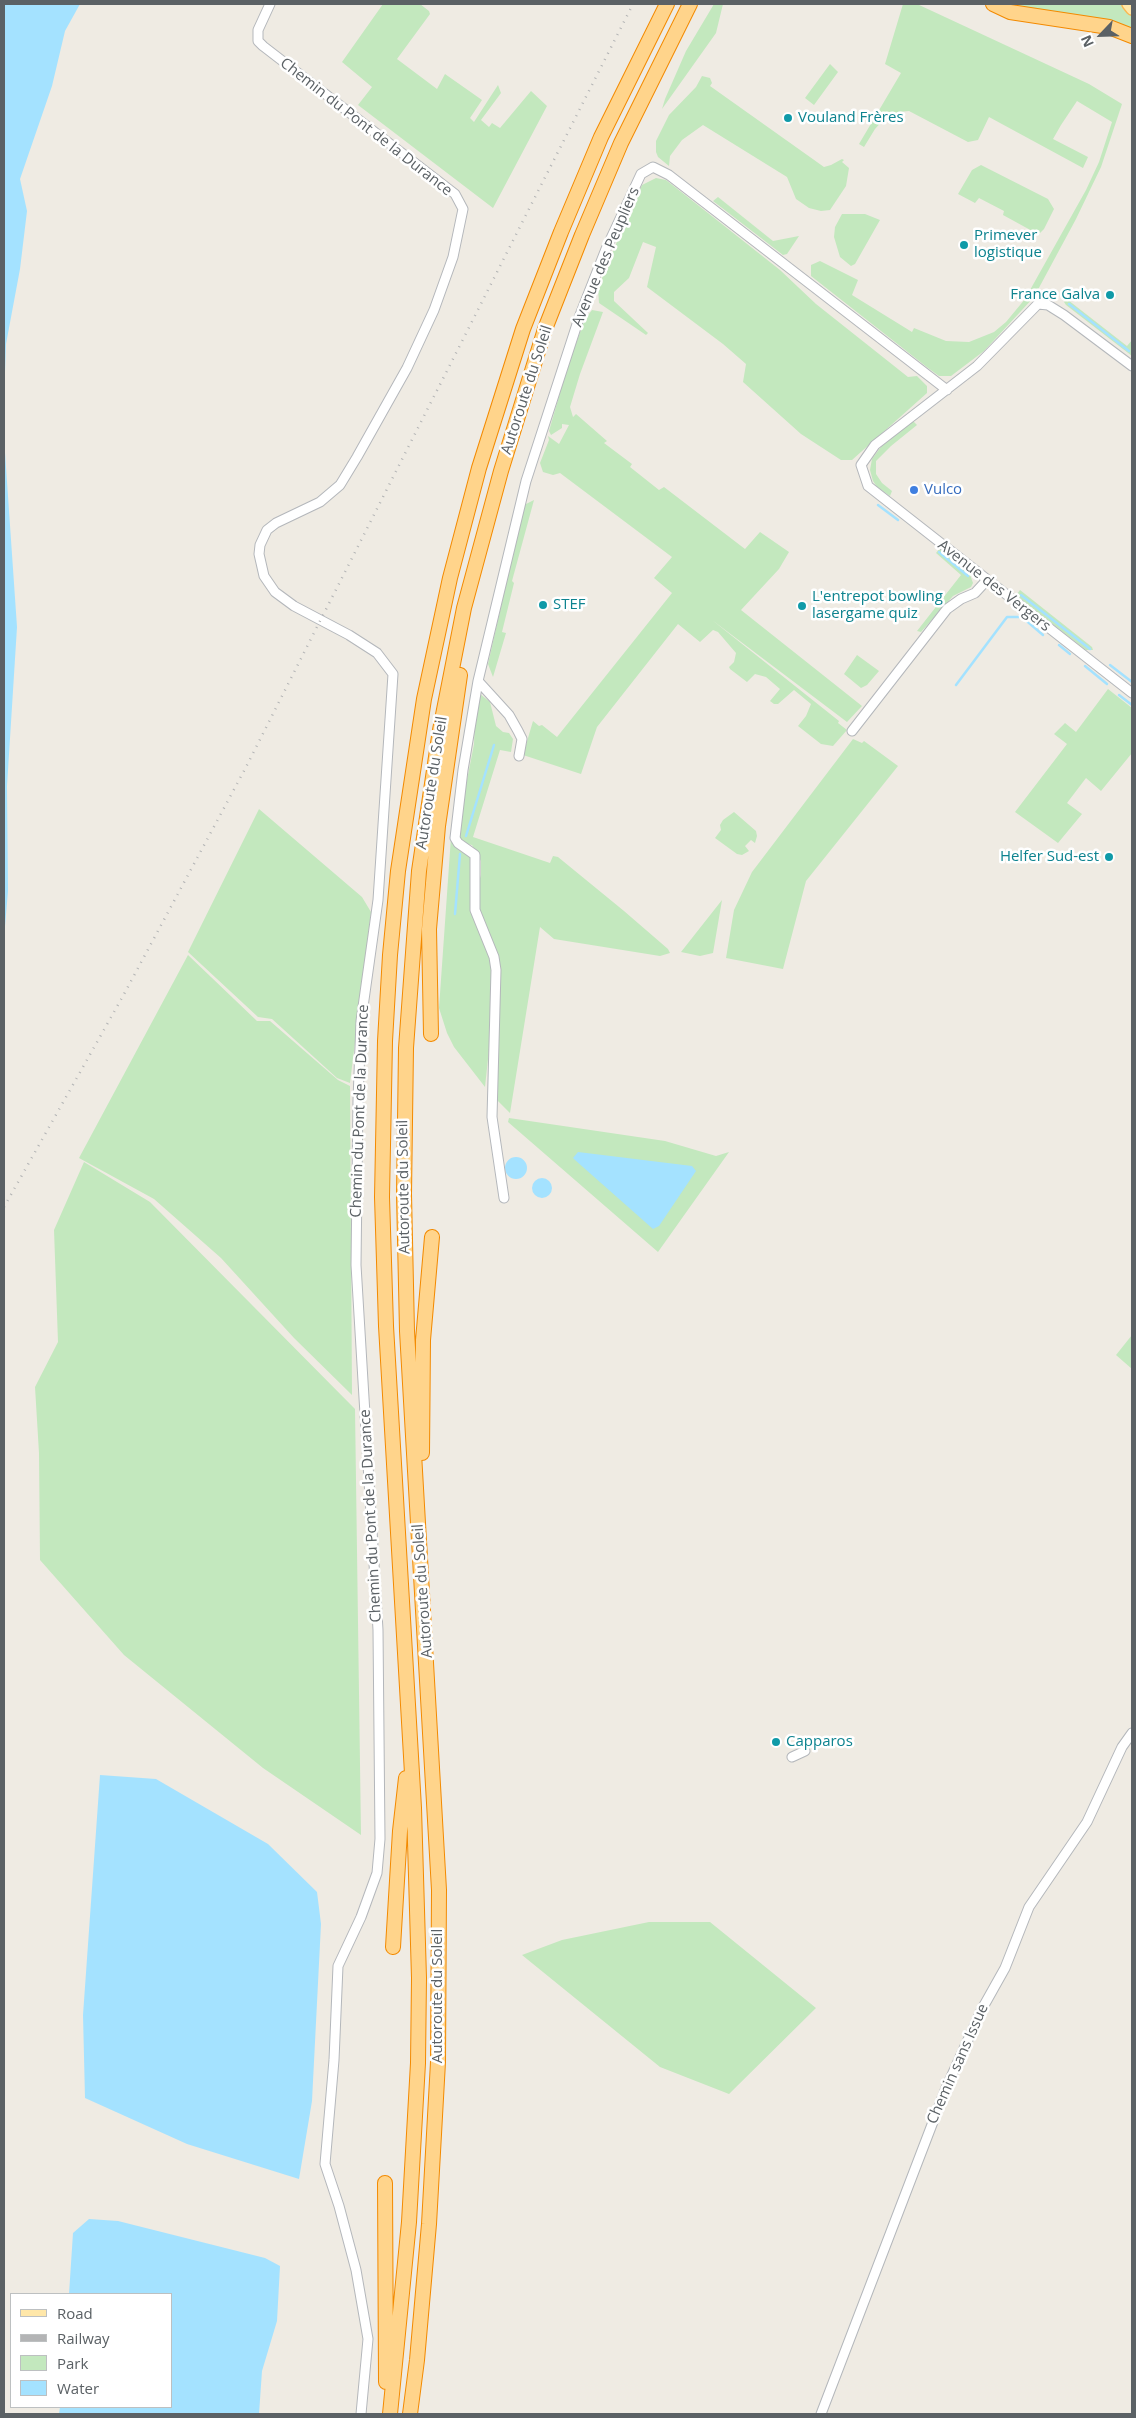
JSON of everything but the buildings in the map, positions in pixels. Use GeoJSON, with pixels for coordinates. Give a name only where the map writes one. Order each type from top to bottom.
{"type":"FeatureCollection","features":[{"type":"Feature","properties":{"kind":"highway","name":"Autoroute du Soleil"},"geometry":{"type":"LineString","coordinates":[[390,2414],[409,2222],[418,2063],[418,1893],[411,1740],[386,1326],[382,1197],[385,1041],[390,964],[407,804],[424,699],[450,578],[479,468],[523,329],[601,136],[666,4]]}},
{"type":"Feature","properties":{"kind":"highway","name":"Autoroute du Soleil"},"geometry":{"type":"LineString","coordinates":[[410,2414],[417,2360],[429,2224],[438,2062],[439,1890],[407,1331],[404,1139],[406,1048],[414,929],[422,852],[440,730],[464,608],[501,471],[545,329],[621,143],[690,4]]}},
{"type":"Feature","properties":{"kind":"highway"},"geometry":{"type":"LineString","coordinates":[[993,4],[1010,12],[1109,28],[1132,36]]}},
{"type":"Feature","properties":{"kind":"highway"},"geometry":{"type":"LineString","coordinates":[[431,1034],[429,929],[438,826],[464,647],[464,608]]}},
{"type":"Feature","properties":{"kind":"highway"},"geometry":{"type":"LineString","coordinates":[[419,1534],[423,1340],[432,1237]]}},
{"type":"Feature","properties":{"kind":"highway"},"geometry":{"type":"LineString","coordinates":[[393,1947],[400,1831],[411,1740]]}},
{"type":"Feature","properties":{"kind":"highway"},"geometry":{"type":"LineString","coordinates":[[385,2183],[386,2414]]}},
{"type":"Feature","properties":{"kind":"main road"},"geometry":{"type":"LineString","coordinates":[[1128,4],[1132,9]]}},
{"type":"Feature","properties":{"kind":"street","name":"Chemin du Pont de la Durance"},"geometry":{"type":"LineString","coordinates":[[270,4],[258,30],[258,40],[263,46],[455,194],[463,209],[453,257],[434,310],[407,368],[357,457],[340,485],[320,502],[276,523],[267,530],[260,545],[259,554],[264,576],[275,592],[294,606],[349,635],[377,653],[392,674],[378,900],[361,1021],[356,1266],[378,1630],[380,1839],[377,1873],[361,1917],[338,1966],[334,2060],[325,2164],[339,2206],[356,2270],[368,2339],[361,2414]]}},
{"type":"Feature","properties":{"kind":"street","name":"Avenue des Peupliers"},"geometry":{"type":"LineString","coordinates":[[504,1198],[492,1117],[496,970],[494,957],[476,910],[475,855],[458,843],[455,838],[463,770],[478,681],[514,528],[552,398],[580,315],[606,249],[641,174],[653,166],[677,180],[947,390]]}},
{"type":"Feature","properties":{"kind":"street"},"geometry":{"type":"LineString","coordinates":[[947,390],[977,366],[1038,304],[1048,305],[1064,315],[1132,366]]}},
{"type":"Feature","properties":{"kind":"street","name":"Avenue des Vergers"},"geometry":{"type":"LineString","coordinates":[[947,390],[875,445],[861,465],[862,473],[868,486],[1132,694]]}},
{"type":"Feature","properties":{"kind":"street"},"geometry":{"type":"LineString","coordinates":[[852,731],[924,636],[947,609],[961,598],[974,593],[987,580]]}},
{"type":"Feature","properties":{"kind":"street"},"geometry":{"type":"LineString","coordinates":[[478,681],[509,715],[518,731],[522,739],[519,756]]}},
{"type":"Feature","properties":{"kind":"street","name":"Chemin sans Issue"},"geometry":{"type":"LineString","coordinates":[[821,2414],[946,2088],[982,2009],[1005,1968],[1029,1907],[1087,1822],[1122,1747],[1132,1733]]}},
{"type":"Feature","properties":{"kind":"street"},"geometry":{"type":"LineString","coordinates":[[792,1757],[806,1751]]}},
{"type":"Feature","properties":{"kind":"green space"},"geometry":{"type":"Polygon","coordinates":[[[383,4],[420,4],[429,11],[430,14],[397,59],[437,89],[445,74],[482,100],[470,118],[474,122],[498,85],[501,93],[481,120],[489,127],[492,123],[500,128],[531,91],[547,106],[493,208],[358,105],[372,87],[342,62],[383,4]]]}},
{"type":"Feature","properties":{"kind":"green space"},"geometry":{"type":"Polygon","coordinates":[[[714,4],[723,4],[716,33],[662,109],[686,51],[714,4]]]}},
{"type":"Feature","properties":{"kind":"green space"},"geometry":{"type":"Polygon","coordinates":[[[903,4],[917,4],[1089,84],[1122,104],[1101,167],[1076,219],[1034,297],[984,351],[951,376],[939,376],[811,276],[811,265],[820,261],[858,280],[852,295],[912,332],[914,328],[946,341],[969,342],[994,332],[1006,322],[1025,299],[1086,190],[1099,162],[1112,122],[1077,101],[1061,125],[1053,139],[1088,157],[1083,168],[989,117],[978,140],[968,142],[909,111],[898,112],[885,118],[875,129],[864,147],[859,144],[901,73],[885,64],[903,4]]]}},
{"type":"Feature","properties":{"kind":"green space"},"geometry":{"type":"Polygon","coordinates":[[[1006,4],[1124,4],[1132,14],[1132,30],[1006,4]]]}},
{"type":"Feature","properties":{"kind":"green space"},"geometry":{"type":"Polygon","coordinates":[[[830,64],[838,72],[814,105],[805,98],[830,64]]]}},
{"type":"Feature","properties":{"kind":"green space"},"geometry":{"type":"Polygon","coordinates":[[[702,76],[710,78],[712,83],[710,86],[824,167],[842,159],[844,160],[842,162],[849,168],[846,186],[830,210],[821,211],[809,208],[796,199],[787,177],[703,125],[682,140],[670,156],[669,166],[658,157],[656,141],[669,115],[696,87],[702,76]]]}},
{"type":"Feature","properties":{"kind":"green space"},"geometry":{"type":"Polygon","coordinates":[[[981,165],[1048,199],[1054,209],[1040,233],[1034,232],[1003,215],[1004,211],[979,198],[975,203],[958,194],[972,170],[981,165]]]}},
{"type":"Feature","properties":{"kind":"green space"},"geometry":{"type":"Polygon","coordinates":[[[656,178],[666,180],[708,213],[780,270],[816,304],[908,377],[917,376],[927,386],[927,393],[852,460],[841,460],[801,434],[743,382],[746,364],[723,344],[647,287],[656,247],[643,242],[629,278],[614,292],[614,301],[648,333],[646,335],[599,303],[598,288],[632,205],[642,185],[656,178]]]}},
{"type":"Feature","properties":{"kind":"green space"},"geometry":{"type":"Polygon","coordinates":[[[718,197],[773,241],[799,236],[787,254],[783,255],[713,201],[718,197]]]}},
{"type":"Feature","properties":{"kind":"green space"},"geometry":{"type":"Polygon","coordinates":[[[842,214],[865,214],[880,220],[855,264],[851,266],[840,257],[834,237],[835,227],[842,214]]]}},
{"type":"Feature","properties":{"kind":"green space"},"geometry":{"type":"Polygon","coordinates":[[[1068,300],[1127,346],[1132,340],[1132,356],[1066,305],[1064,302],[1068,300]]]}},
{"type":"Feature","properties":{"kind":"green space"},"geometry":{"type":"Polygon","coordinates":[[[592,310],[603,312],[570,407],[573,417],[576,414],[607,441],[604,443],[632,464],[630,467],[659,490],[664,487],[745,549],[760,532],[789,552],[779,569],[741,610],[862,706],[847,722],[712,620],[839,721],[838,723],[847,730],[833,746],[821,744],[798,726],[806,716],[811,704],[794,690],[778,704],[774,704],[770,701],[780,689],[766,677],[755,674],[747,682],[730,669],[729,667],[734,662],[736,653],[718,632],[713,630],[700,642],[678,624],[597,727],[581,774],[523,755],[533,721],[539,726],[542,725],[557,737],[672,593],[654,578],[672,557],[560,473],[553,475],[543,472],[540,463],[549,440],[548,436],[559,444],[569,425],[562,424],[562,428],[551,435],[549,431],[568,365],[585,319],[592,310]]]}},
{"type":"Feature","properties":{"kind":"green space"},"geometry":{"type":"Polygon","coordinates":[[[913,421],[917,425],[876,461],[876,474],[882,483],[892,491],[890,496],[877,487],[873,481],[870,470],[872,459],[883,444],[913,421]]]}},
{"type":"Feature","properties":{"kind":"green space"},"geometry":{"type":"Polygon","coordinates":[[[534,500],[512,581],[514,583],[502,632],[506,633],[493,677],[488,664],[524,505],[534,500]]]}},
{"type":"Feature","properties":{"kind":"green space"},"geometry":{"type":"Polygon","coordinates":[[[940,548],[969,572],[973,583],[971,587],[953,596],[921,632],[917,631],[961,575],[936,553],[940,548]]]}},
{"type":"Feature","properties":{"kind":"green space"},"geometry":{"type":"Polygon","coordinates":[[[1020,590],[1092,647],[1093,650],[1086,650],[1019,598],[1017,594],[1020,590]]]}},
{"type":"Feature","properties":{"kind":"green space"},"geometry":{"type":"Polygon","coordinates":[[[857,655],[879,671],[867,685],[861,688],[844,674],[857,655]]]}},
{"type":"Feature","properties":{"kind":"green space"},"geometry":{"type":"Polygon","coordinates":[[[1108,689],[1132,708],[1132,753],[1101,791],[1086,778],[1067,803],[1082,814],[1058,843],[1015,812],[1067,744],[1054,734],[1065,723],[1076,732],[1108,689]]]}},
{"type":"Feature","properties":{"kind":"green space"},"geometry":{"type":"Polygon","coordinates":[[[480,694],[490,702],[496,726],[503,732],[509,733],[513,739],[511,752],[500,750],[473,837],[550,863],[553,856],[558,857],[624,911],[668,949],[670,953],[660,956],[554,939],[540,927],[510,1113],[495,1098],[499,974],[478,909],[477,889],[481,875],[481,861],[472,845],[462,843],[459,839],[461,811],[474,744],[475,716],[480,694]]]}},
{"type":"Feature","properties":{"kind":"green space"},"geometry":{"type":"Polygon","coordinates":[[[853,739],[862,743],[864,741],[898,766],[806,881],[783,969],[726,958],[734,910],[752,872],[853,739]]]}},
{"type":"Feature","properties":{"kind":"green space"},"geometry":{"type":"Polygon","coordinates":[[[259,809],[362,897],[371,912],[350,1083],[337,1078],[272,1019],[258,1017],[188,952],[259,809]]]}},
{"type":"Feature","properties":{"kind":"green space"},"geometry":{"type":"Polygon","coordinates":[[[734,812],[756,831],[757,836],[755,843],[751,840],[745,846],[749,851],[742,855],[737,854],[715,838],[721,830],[720,825],[723,820],[734,812]]]}},
{"type":"Feature","properties":{"kind":"green space"},"geometry":{"type":"Polygon","coordinates":[[[451,837],[456,847],[470,855],[473,860],[471,906],[493,968],[491,1031],[485,1087],[454,1047],[447,1033],[439,1008],[451,837]]]}},
{"type":"Feature","properties":{"kind":"green space"},"geometry":{"type":"Polygon","coordinates":[[[722,900],[713,953],[700,956],[681,952],[722,900]]]}},
{"type":"Feature","properties":{"kind":"green space"},"geometry":{"type":"Polygon","coordinates":[[[188,955],[257,1021],[270,1021],[338,1080],[350,1086],[352,1395],[294,1338],[221,1258],[154,1199],[79,1158],[188,955]]]}},
{"type":"Feature","properties":{"kind":"green space"},"geometry":{"type":"Polygon","coordinates":[[[509,1118],[665,1141],[716,1156],[729,1152],[658,1252],[508,1122],[509,1118]]]}},
{"type":"Feature","properties":{"kind":"green space"},"geometry":{"type":"Polygon","coordinates":[[[84,1162],[150,1202],[355,1409],[361,1835],[263,1768],[124,1655],[40,1560],[39,1453],[35,1387],[58,1342],[54,1230],[84,1162]]]}},
{"type":"Feature","properties":{"kind":"green space"},"geometry":{"type":"Polygon","coordinates":[[[1132,1335],[1132,1369],[1116,1355],[1132,1335]]]}},
{"type":"Feature","properties":{"kind":"green space"},"geometry":{"type":"Polygon","coordinates":[[[649,1922],[710,1922],[816,2008],[729,2094],[660,2067],[522,1955],[562,1940],[649,1922]]]}},
{"type":"Feature","properties":{"kind":"water"},"geometry":{"type":"Polygon","coordinates":[[[4,4],[80,4],[65,31],[52,86],[20,179],[27,211],[20,269],[6,344],[4,400],[4,4]]]}},
{"type":"Feature","properties":{"kind":"water"},"geometry":{"type":"Polygon","coordinates":[[[4,438],[17,627],[7,786],[8,891],[4,938],[4,438]]]}},
{"type":"Feature","properties":{"kind":"water"},"geometry":{"type":"Polygon","coordinates":[[[578,1152],[692,1166],[696,1171],[659,1226],[653,1229],[573,1158],[578,1152]]]}},
{"type":"Feature","properties":{"kind":"water"},"geometry":{"type":"Polygon","coordinates":[[[516,1157],[524,1160],[527,1168],[524,1176],[516,1179],[508,1176],[505,1168],[508,1160],[516,1157]]]}},
{"type":"Feature","properties":{"kind":"water"},"geometry":{"type":"Polygon","coordinates":[[[538,1178],[546,1178],[552,1184],[552,1192],[546,1198],[538,1198],[532,1192],[532,1184],[538,1178]]]}},
{"type":"Feature","properties":{"kind":"water"},"geometry":{"type":"Polygon","coordinates":[[[100,1775],[156,1779],[268,1844],[317,1892],[321,1924],[312,2101],[299,2179],[187,2144],[85,2098],[83,2015],[100,1775]]]}},
{"type":"Feature","properties":{"kind":"water"},"geometry":{"type":"Polygon","coordinates":[[[89,2219],[118,2221],[265,2258],[280,2266],[277,2321],[262,2371],[259,2414],[59,2414],[60,2408],[172,2408],[172,2293],[69,2293],[73,2233],[89,2219]]]}},
{"type":"Feature","properties":{"kind":"waterway"},"geometry":{"type":"LineString","coordinates":[[1069,304],[1129,351]]}},
{"type":"Feature","properties":{"kind":"waterway"},"geometry":{"type":"LineString","coordinates":[[878,505],[898,520]]}},
{"type":"Feature","properties":{"kind":"waterway"},"geometry":{"type":"LineString","coordinates":[[939,552],[968,576]]}},
{"type":"Feature","properties":{"kind":"waterway"},"geometry":{"type":"LineString","coordinates":[[1021,595],[1090,649]]}},
{"type":"Feature","properties":{"kind":"waterway"},"geometry":{"type":"LineString","coordinates":[[956,685],[1007,617],[1022,617],[1043,635]]}},
{"type":"Feature","properties":{"kind":"waterway"},"geometry":{"type":"LineString","coordinates":[[1059,645],[1070,654]]}},
{"type":"Feature","properties":{"kind":"waterway"},"geometry":{"type":"LineString","coordinates":[[1110,665],[1132,682]]}},
{"type":"Feature","properties":{"kind":"waterway"},"geometry":{"type":"LineString","coordinates":[[1085,666],[1107,684]]}},
{"type":"Feature","properties":{"kind":"waterway"},"geometry":{"type":"LineString","coordinates":[[1119,695],[1132,705]]}},
{"type":"Feature","properties":{"kind":"waterway"},"geometry":{"type":"LineString","coordinates":[[466,836],[494,745]]}},
{"type":"Feature","properties":{"kind":"waterway"},"geometry":{"type":"LineString","coordinates":[[455,914],[460,854]]}},
{"type":"Feature","properties":{"kind":"railway"},"geometry":{"type":"LineString","coordinates":[[4,1207],[123,996],[245,769],[633,4]]}},
{"type":"Feature","properties":{"kind":"place","name":"Vouland Frères"},"geometry":{"type":"Point","coordinates":[788,118]}},
{"type":"Feature","properties":{"kind":"place","name":"Primever logistique"},"geometry":{"type":"Point","coordinates":[964,245]}},
{"type":"Feature","properties":{"kind":"place","name":"France Galva"},"geometry":{"type":"Point","coordinates":[1110,295]}},
{"type":"Feature","properties":{"kind":"place","name":"Vulco"},"geometry":{"type":"Point","coordinates":[914,490]}},
{"type":"Feature","properties":{"kind":"place","name":"STEF"},"geometry":{"type":"Point","coordinates":[543,605]}},
{"type":"Feature","properties":{"kind":"place","name":"L'entrepot bowling lasergame quiz"},"geometry":{"type":"Point","coordinates":[802,606]}},
{"type":"Feature","properties":{"kind":"place","name":"Helfer Sud-est"},"geometry":{"type":"Point","coordinates":[1109,857]}},
{"type":"Feature","properties":{"kind":"place","name":"Capparos"},"geometry":{"type":"Point","coordinates":[776,1742]}}]}
